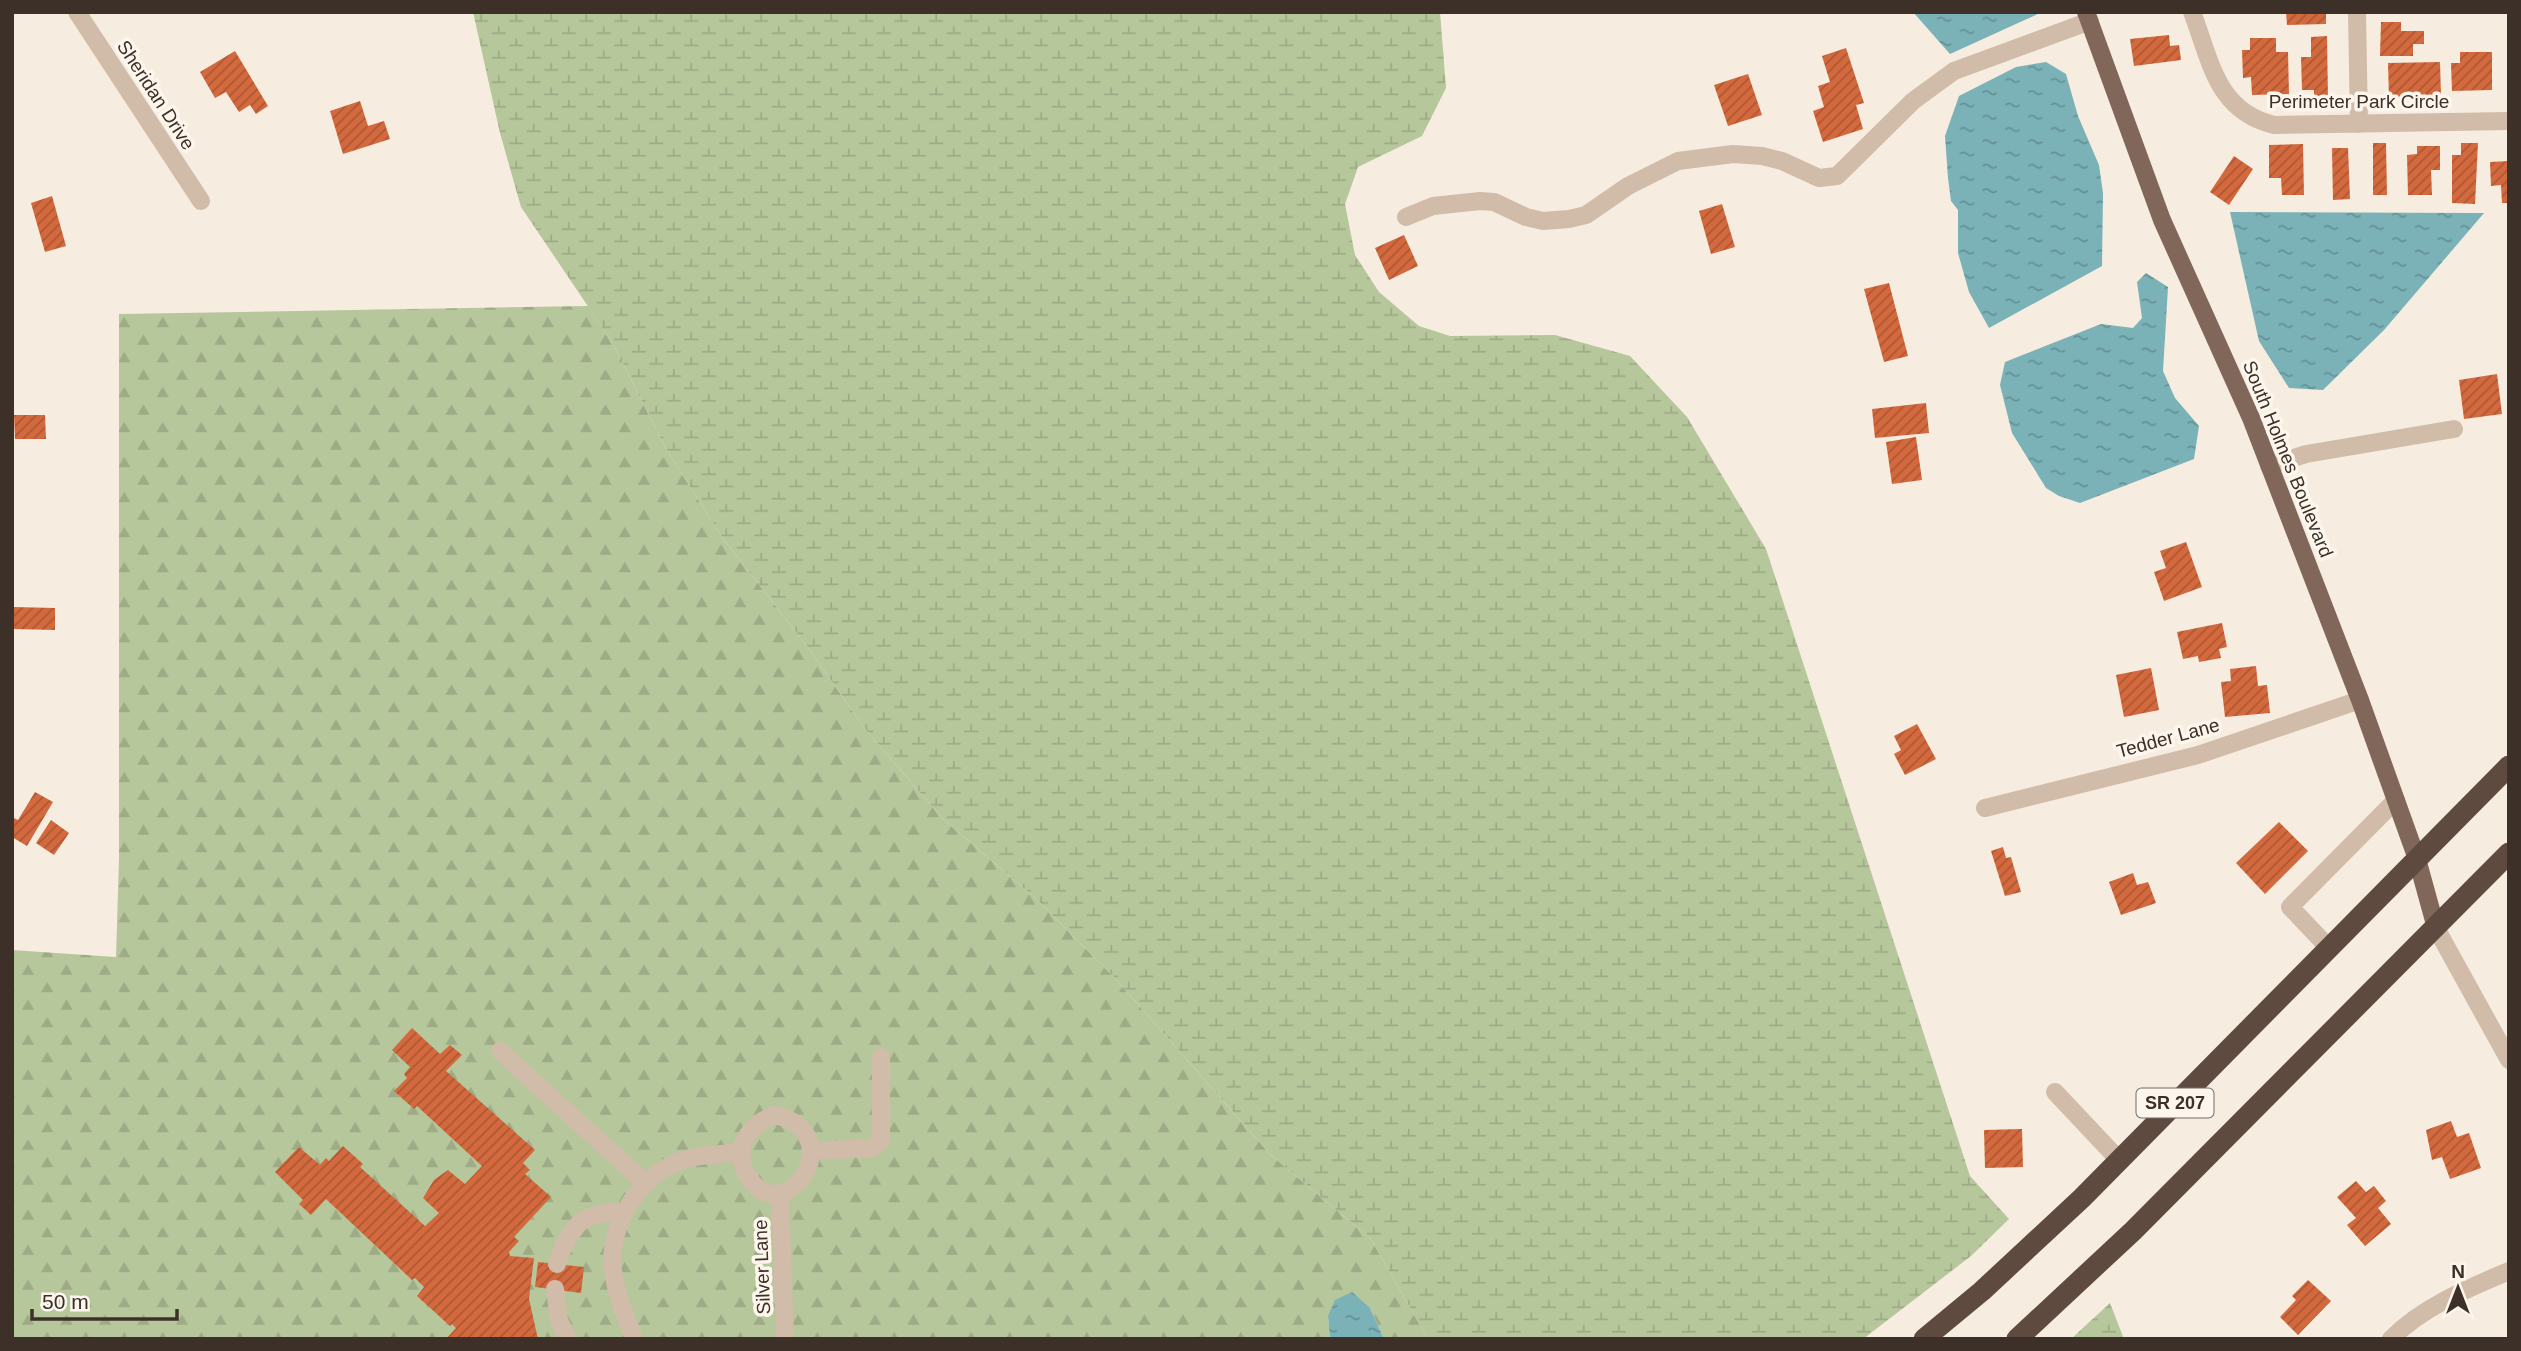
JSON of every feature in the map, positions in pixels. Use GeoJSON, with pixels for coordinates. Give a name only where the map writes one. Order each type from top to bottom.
{"type":"FeatureCollection","features":[{"type":"Feature","properties":{"kind":"highway","name":"SR 207"},"geometry":{"type":"LineString","coordinates":[[1924,1339],[1982,1292],[2119,1160],[2509,766]]}},
{"type":"Feature","properties":{"kind":"highway","name":"SR 207"},"geometry":{"type":"LineString","coordinates":[[2017,1339],[2133,1231],[2509,853]]}},
{"type":"Feature","properties":{"kind":"main road","name":"South Holmes Boulevard"},"geometry":{"type":"LineString","coordinates":[[2088,16],[2162,220],[2269,466],[2360,700],[2417,859],[2436,928]]}},
{"type":"Feature","properties":{"kind":"street","name":"Sheridan Drive"},"geometry":{"type":"LineString","coordinates":[[77,12],[201,201]]}},
{"type":"Feature","properties":{"kind":"street","name":"Perimeter Park Circle"},"geometry":{"type":"LineString","coordinates":[[2192,12],[2220,87],[2242,113],[2274,125],[2509,121]]}},
{"type":"Feature","properties":{"kind":"street"},"geometry":{"type":"LineString","coordinates":[[2357,12],[2359,124]]}},
{"type":"Feature","properties":{"kind":"street"},"geometry":{"type":"LineString","coordinates":[[1406,217],[1433,206],[1480,201],[1494,202],[1526,217],[1543,221],[1569,219],[1586,215],[1629,186],[1678,161],[1732,154],[1762,156],[1782,161],[1819,178],[1837,176],[1913,101],[1954,71],[2088,16]]}},
{"type":"Feature","properties":{"kind":"street"},"geometry":{"type":"LineString","coordinates":[[2269,466],[2306,454],[2454,429]]}},
{"type":"Feature","properties":{"kind":"street","name":"Tedder Lane"},"geometry":{"type":"LineString","coordinates":[[1985,808],[2198,755],[2360,700]]}},
{"type":"Feature","properties":{"kind":"street"},"geometry":{"type":"LineString","coordinates":[[2329,948],[2290,908],[2396,800]]}},
{"type":"Feature","properties":{"kind":"street"},"geometry":{"type":"LineString","coordinates":[[2436,928],[2509,1060]]}},
{"type":"Feature","properties":{"kind":"street"},"geometry":{"type":"LineString","coordinates":[[500,1051],[644,1182]]}},
{"type":"Feature","properties":{"kind":"street"},"geometry":{"type":"LineString","coordinates":[[810,1151],[873,1148],[881,1140],[881,1057]]}},
{"type":"Feature","properties":{"kind":"street"},"geometry":{"type":"LineString","coordinates":[[2055,1092],[2119,1160]]}},
{"type":"Feature","properties":{"kind":"street"},"geometry":{"type":"LineString","coordinates":[[775,1115],[791,1118],[804,1130],[810,1151],[810,1167],[801,1183],[780,1193],[770,1194],[755,1186],[745,1171],[742,1152],[747,1134],[759,1120],[775,1115]]}},
{"type":"Feature","properties":{"kind":"street"},"geometry":{"type":"LineString","coordinates":[[634,1339],[617,1289],[613,1250],[625,1212],[644,1182],[683,1160],[742,1152]]}},
{"type":"Feature","properties":{"kind":"street","name":"Silver Lane"},"geometry":{"type":"LineString","coordinates":[[780,1193],[785,1339]]}},
{"type":"Feature","properties":{"kind":"street"},"geometry":{"type":"LineString","coordinates":[[557,1264],[565,1241],[580,1220],[600,1212],[625,1212]]}},
{"type":"Feature","properties":{"kind":"street"},"geometry":{"type":"LineString","coordinates":[[2391,1339],[2418,1318],[2467,1289],[2509,1271]]}},
{"type":"Feature","properties":{"kind":"street"},"geometry":{"type":"LineString","coordinates":[[555,1289],[559,1320],[568,1339]]}},
{"type":"Feature","properties":{"kind":"green space"},"geometry":{"type":"Polygon","coordinates":[[[473,12],[1440,12],[1446,88],[1422,136],[1358,167],[1345,204],[1355,255],[1379,292],[1419,326],[1450,336],[1555,335],[1630,356],[1687,417],[1766,549],[1970,1176],[2009,1219],[1971,1256],[1863,1339],[1428,1339],[1371,1239],[1271,1155],[1112,975],[1034,897],[943,819],[865,729],[807,646],[724,540],[666,449],[612,342],[521,207],[500,133],[473,12]]]}},
{"type":"Feature","properties":{"kind":"green space"},"geometry":{"type":"Polygon","coordinates":[[[588,306],[612,342],[666,449],[724,540],[807,646],[865,729],[943,819],[1034,897],[1112,975],[1271,1155],[1371,1239],[1428,1339],[1384,1339],[1370,1308],[1328,1316],[1330,1339],[12,1339],[12,950],[116,957],[119,859],[119,314],[588,306]]]}},
{"type":"Feature","properties":{"kind":"green space"},"geometry":{"type":"Polygon","coordinates":[[[2110,1303],[2124,1339],[2071,1339],[2110,1303]]]}},
{"type":"Feature","properties":{"kind":"water"},"geometry":{"type":"Polygon","coordinates":[[[1913,12],[2040,12],[2040,13],[1950,54],[1913,12]]]}},
{"type":"Feature","properties":{"kind":"water"},"geometry":{"type":"Polygon","coordinates":[[[2046,62],[2066,74],[2078,116],[2099,165],[2103,193],[2102,266],[1989,328],[1969,292],[1958,253],[1958,210],[1951,201],[1945,136],[1959,96],[2016,67],[2046,62]]]}},
{"type":"Feature","properties":{"kind":"water"},"geometry":{"type":"Polygon","coordinates":[[[2230,212],[2484,213],[2384,330],[2323,390],[2289,388],[2259,341],[2230,212]]]}},
{"type":"Feature","properties":{"kind":"water"},"geometry":{"type":"Polygon","coordinates":[[[2146,273],[2168,287],[2163,371],[2175,398],[2199,426],[2194,459],[2080,503],[2059,496],[2046,488],[2012,433],[2000,385],[2005,362],[2101,324],[2133,328],[2142,318],[2137,282],[2146,273]]]}},
{"type":"Feature","properties":{"kind":"water"},"geometry":{"type":"Polygon","coordinates":[[[1352,1292],[1370,1308],[1384,1339],[1330,1339],[1328,1316],[1335,1300],[1352,1292]]]}},
{"type":"Feature","properties":{"kind":"building"},"geometry":{"type":"Polygon","coordinates":[[[2286,12],[2326,12],[2326,24],[2287,25],[2286,12]]]}},
{"type":"Feature","properties":{"kind":"building"},"geometry":{"type":"Polygon","coordinates":[[[2381,22],[2401,22],[2401,31],[2424,31],[2424,44],[2413,44],[2413,56],[2380,56],[2381,22]]]}},
{"type":"Feature","properties":{"kind":"building"},"geometry":{"type":"Polygon","coordinates":[[[2169,35],[2170,46],[2179,45],[2181,60],[2134,66],[2130,39],[2169,35]]]}},
{"type":"Feature","properties":{"kind":"building"},"geometry":{"type":"Polygon","coordinates":[[[2327,36],[2328,99],[2314,99],[2314,90],[2302,90],[2301,57],[2311,57],[2311,37],[2327,36]]]}},
{"type":"Feature","properties":{"kind":"building"},"geometry":{"type":"Polygon","coordinates":[[[2250,38],[2276,38],[2276,52],[2288,52],[2289,94],[2252,95],[2251,77],[2243,78],[2242,50],[2250,50],[2250,38]]]}},
{"type":"Feature","properties":{"kind":"building"},"geometry":{"type":"Polygon","coordinates":[[[1846,48],[1864,103],[1856,105],[1863,129],[1823,142],[1813,111],[1824,107],[1818,86],[1830,82],[1822,56],[1846,48]]]}},
{"type":"Feature","properties":{"kind":"building"},"geometry":{"type":"Polygon","coordinates":[[[235,51],[268,106],[256,114],[250,105],[239,112],[226,92],[215,98],[200,72],[235,51]]]}},
{"type":"Feature","properties":{"kind":"building"},"geometry":{"type":"Polygon","coordinates":[[[2460,52],[2492,52],[2492,90],[2452,91],[2451,63],[2460,63],[2460,52]]]}},
{"type":"Feature","properties":{"kind":"building"},"geometry":{"type":"Polygon","coordinates":[[[2440,62],[2441,96],[2389,98],[2388,63],[2440,62]]]}},
{"type":"Feature","properties":{"kind":"building"},"geometry":{"type":"Polygon","coordinates":[[[1748,74],[1762,115],[1728,126],[1714,85],[1748,74]]]}},
{"type":"Feature","properties":{"kind":"building"},"geometry":{"type":"Polygon","coordinates":[[[360,101],[368,126],[384,121],[390,139],[343,154],[330,111],[360,101]]]}},
{"type":"Feature","properties":{"kind":"building"},"geometry":{"type":"Polygon","coordinates":[[[2373,143],[2386,143],[2387,195],[2373,195],[2373,143]]]}},
{"type":"Feature","properties":{"kind":"building"},"geometry":{"type":"Polygon","coordinates":[[[2461,143],[2478,143],[2475,204],[2452,203],[2452,155],[2461,155],[2461,143]]]}},
{"type":"Feature","properties":{"kind":"building"},"geometry":{"type":"Polygon","coordinates":[[[2303,144],[2304,195],[2282,195],[2281,178],[2269,178],[2269,145],[2303,144]]]}},
{"type":"Feature","properties":{"kind":"building"},"geometry":{"type":"Polygon","coordinates":[[[2417,146],[2440,146],[2440,170],[2431,170],[2432,195],[2408,195],[2407,155],[2417,154],[2417,146]]]}},
{"type":"Feature","properties":{"kind":"building"},"geometry":{"type":"Polygon","coordinates":[[[2332,148],[2348,148],[2350,199],[2333,200],[2332,148]]]}},
{"type":"Feature","properties":{"kind":"building"},"geometry":{"type":"Polygon","coordinates":[[[2234,156],[2253,169],[2229,205],[2210,192],[2234,156]]]}},
{"type":"Feature","properties":{"kind":"building"},"geometry":{"type":"Polygon","coordinates":[[[2509,161],[2509,203],[2502,203],[2501,185],[2491,186],[2490,162],[2509,161]]]}},
{"type":"Feature","properties":{"kind":"building"},"geometry":{"type":"Polygon","coordinates":[[[52,196],[66,246],[45,252],[31,203],[52,196]]]}},
{"type":"Feature","properties":{"kind":"building"},"geometry":{"type":"Polygon","coordinates":[[[1722,204],[1735,247],[1711,254],[1699,211],[1722,204]]]}},
{"type":"Feature","properties":{"kind":"building"},"geometry":{"type":"Polygon","coordinates":[[[1404,235],[1418,266],[1389,280],[1375,248],[1404,235]]]}},
{"type":"Feature","properties":{"kind":"building"},"geometry":{"type":"Polygon","coordinates":[[[1889,283],[1908,356],[1884,362],[1864,289],[1889,283]]]}},
{"type":"Feature","properties":{"kind":"building"},"geometry":{"type":"Polygon","coordinates":[[[2497,374],[2502,414],[2464,419],[2459,380],[2497,374]]]}},
{"type":"Feature","properties":{"kind":"building"},"geometry":{"type":"Polygon","coordinates":[[[1926,403],[1929,433],[1875,438],[1872,409],[1926,403]]]}},
{"type":"Feature","properties":{"kind":"building"},"geometry":{"type":"Polygon","coordinates":[[[14,415],[45,415],[46,439],[15,439],[14,415]]]}},
{"type":"Feature","properties":{"kind":"building"},"geometry":{"type":"Polygon","coordinates":[[[1916,437],[1922,480],[1892,484],[1886,442],[1916,437]]]}},
{"type":"Feature","properties":{"kind":"building"},"geometry":{"type":"Polygon","coordinates":[[[2186,542],[2202,587],[2164,601],[2154,572],[2166,568],[2160,551],[2186,542]]]}},
{"type":"Feature","properties":{"kind":"building"},"geometry":{"type":"Polygon","coordinates":[[[14,607],[55,608],[55,630],[14,629],[14,607]]]}},
{"type":"Feature","properties":{"kind":"building"},"geometry":{"type":"Polygon","coordinates":[[[2222,623],[2227,647],[2219,649],[2221,658],[2199,662],[2198,656],[2183,659],[2177,632],[2222,623]]]}},
{"type":"Feature","properties":{"kind":"building"},"geometry":{"type":"Polygon","coordinates":[[[2256,666],[2258,686],[2267,685],[2270,713],[2225,717],[2221,682],[2231,681],[2230,669],[2256,666]]]}},
{"type":"Feature","properties":{"kind":"building"},"geometry":{"type":"Polygon","coordinates":[[[2151,668],[2159,710],[2124,717],[2116,675],[2151,668]]]}},
{"type":"Feature","properties":{"kind":"building"},"geometry":{"type":"Polygon","coordinates":[[[1917,724],[1936,759],[1905,775],[1894,754],[1901,750],[1894,736],[1917,724]]]}},
{"type":"Feature","properties":{"kind":"building"},"geometry":{"type":"Polygon","coordinates":[[[35,792],[53,802],[27,846],[12,837],[12,821],[14,818],[18,820],[35,792]]]}},
{"type":"Feature","properties":{"kind":"building"},"geometry":{"type":"Polygon","coordinates":[[[51,820],[69,833],[54,855],[36,843],[51,820]]]}},
{"type":"Feature","properties":{"kind":"building"},"geometry":{"type":"Polygon","coordinates":[[[2279,822],[2308,851],[2265,894],[2236,863],[2279,822]]]}},
{"type":"Feature","properties":{"kind":"building"},"geometry":{"type":"Polygon","coordinates":[[[2003,847],[2006,858],[2011,857],[2021,892],[2005,896],[1991,851],[2003,847]]]}},
{"type":"Feature","properties":{"kind":"building"},"geometry":{"type":"Polygon","coordinates":[[[2133,873],[2137,885],[2148,882],[2156,903],[2121,915],[2109,882],[2133,873]]]}},
{"type":"Feature","properties":{"kind":"building"},"geometry":{"type":"Polygon","coordinates":[[[412,1028],[440,1054],[450,1045],[462,1055],[446,1071],[535,1150],[523,1163],[530,1170],[525,1174],[551,1197],[514,1237],[519,1241],[509,1252],[510,1256],[534,1258],[529,1299],[538,1339],[446,1339],[456,1328],[452,1324],[450,1326],[417,1296],[424,1287],[415,1278],[412,1280],[326,1199],[311,1215],[299,1204],[303,1200],[275,1172],[299,1147],[320,1165],[326,1158],[329,1161],[343,1146],[363,1164],[360,1167],[425,1226],[439,1213],[423,1198],[434,1180],[448,1170],[465,1184],[482,1166],[417,1106],[414,1109],[394,1091],[407,1078],[404,1074],[410,1067],[392,1050],[412,1028]]]}},
{"type":"Feature","properties":{"kind":"building"},"geometry":{"type":"Polygon","coordinates":[[[2451,1121],[2457,1137],[2469,1133],[2481,1168],[2450,1179],[2442,1157],[2432,1160],[2426,1130],[2451,1121]]]}},
{"type":"Feature","properties":{"kind":"building"},"geometry":{"type":"Polygon","coordinates":[[[2022,1129],[2023,1167],[1985,1168],[1984,1130],[2022,1129]]]}},
{"type":"Feature","properties":{"kind":"building"},"geometry":{"type":"Polygon","coordinates":[[[2356,1181],[2366,1192],[2374,1186],[2386,1201],[2378,1208],[2391,1224],[2365,1246],[2347,1225],[2356,1218],[2337,1197],[2356,1181]]]}},
{"type":"Feature","properties":{"kind":"building"},"geometry":{"type":"Polygon","coordinates":[[[538,1262],[584,1267],[581,1293],[535,1287],[538,1262]]]}},
{"type":"Feature","properties":{"kind":"building"},"geometry":{"type":"Polygon","coordinates":[[[2308,1280],[2331,1301],[2298,1335],[2280,1317],[2296,1300],[2292,1296],[2308,1280]]]}}]}
